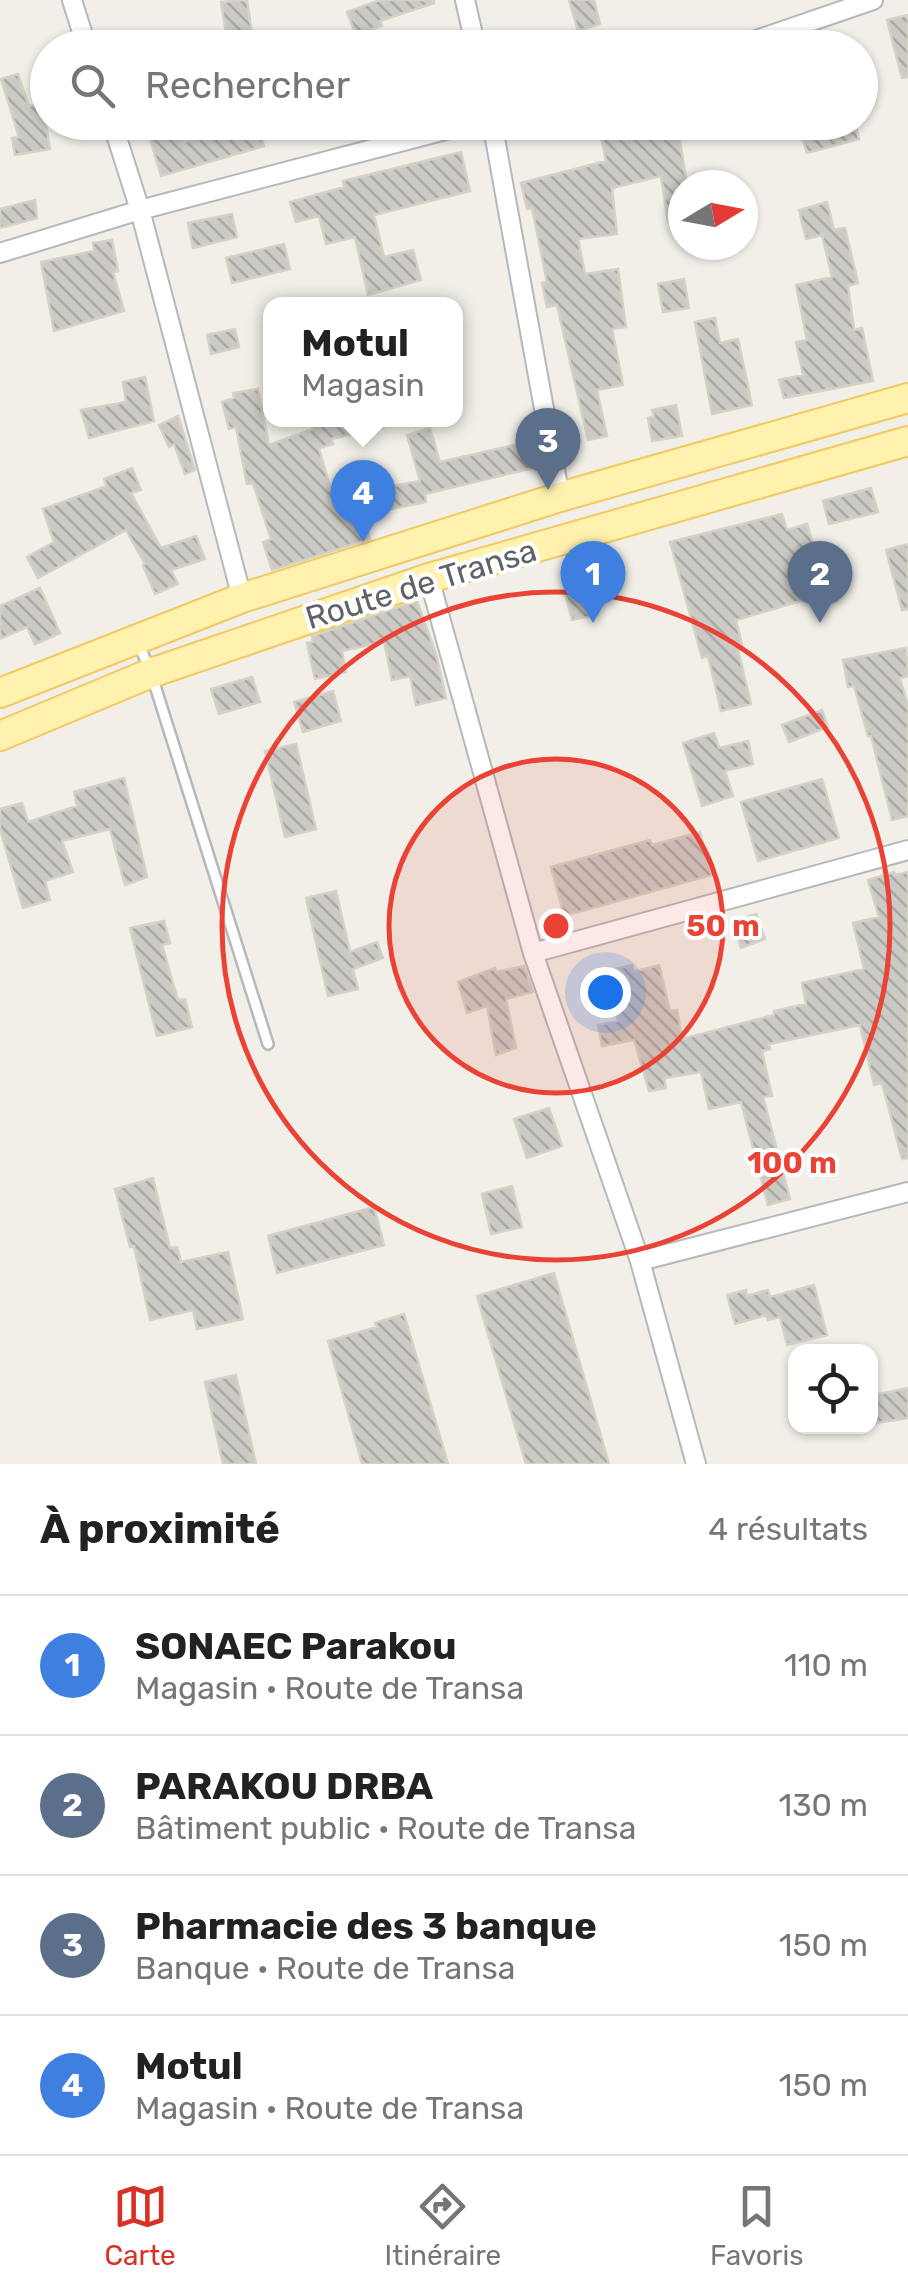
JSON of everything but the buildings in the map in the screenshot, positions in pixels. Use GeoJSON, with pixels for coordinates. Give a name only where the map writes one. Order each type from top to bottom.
{"type":"FeatureCollection","features":[{"type":"Feature","properties":{"kind":"main road","name":"Route de Transa"},"geometry":{"type":"LineString","coordinates":[[0,693],[242,598],[560,498],[908,398]]}},
{"type":"Feature","properties":{"kind":"main road","name":"Route de Transa"},"geometry":{"type":"LineString","coordinates":[[0,736],[151,672],[429,578],[908,442]]}},
{"type":"Feature","properties":{"kind":"street"},"geometry":{"type":"LineString","coordinates":[[72,0],[82,30]]}},
{"type":"Feature","properties":{"kind":"street"},"geometry":{"type":"LineString","coordinates":[[465,0],[472,30]]}},
{"type":"Feature","properties":{"kind":"street"},"geometry":{"type":"LineString","coordinates":[[786,30],[873,0]]}},
{"type":"Feature","properties":{"kind":"street"},"geometry":{"type":"LineString","coordinates":[[118,140],[140,210],[242,598]]}},
{"type":"Feature","properties":{"kind":"street"},"geometry":{"type":"LineString","coordinates":[[0,253],[140,210],[407,140]]}},
{"type":"Feature","properties":{"kind":"street"},"geometry":{"type":"LineString","coordinates":[[495,140],[560,498]]}},
{"type":"Feature","properties":{"kind":"street"},"geometry":{"type":"LineString","coordinates":[[429,578],[534,953],[640,1261],[696,1464]]}},
{"type":"Feature","properties":{"kind":"street"},"geometry":{"type":"LineString","coordinates":[[534,953],[908,850]]}},
{"type":"Feature","properties":{"kind":"street"},"geometry":{"type":"LineString","coordinates":[[640,1261],[908,1192]]}},
{"type":"Feature","properties":{"kind":"lane"},"geometry":{"type":"LineString","coordinates":[[137,640],[151,672],[268,1044]]}},
{"type":"Feature","properties":{"kind":"place","name":"Pharmacie des 3 banque"},"geometry":{"type":"Point","coordinates":[548,490]}},
{"type":"Feature","properties":{"kind":"place","name":"Motul"},"geometry":{"type":"Point","coordinates":[363,542]}},
{"type":"Feature","properties":{"kind":"place","name":"SONAEC Parakou"},"geometry":{"type":"Point","coordinates":[593,623]}},
{"type":"Feature","properties":{"kind":"place","name":"PARAKOU DRBA"},"geometry":{"type":"Point","coordinates":[820,623]}}]}
